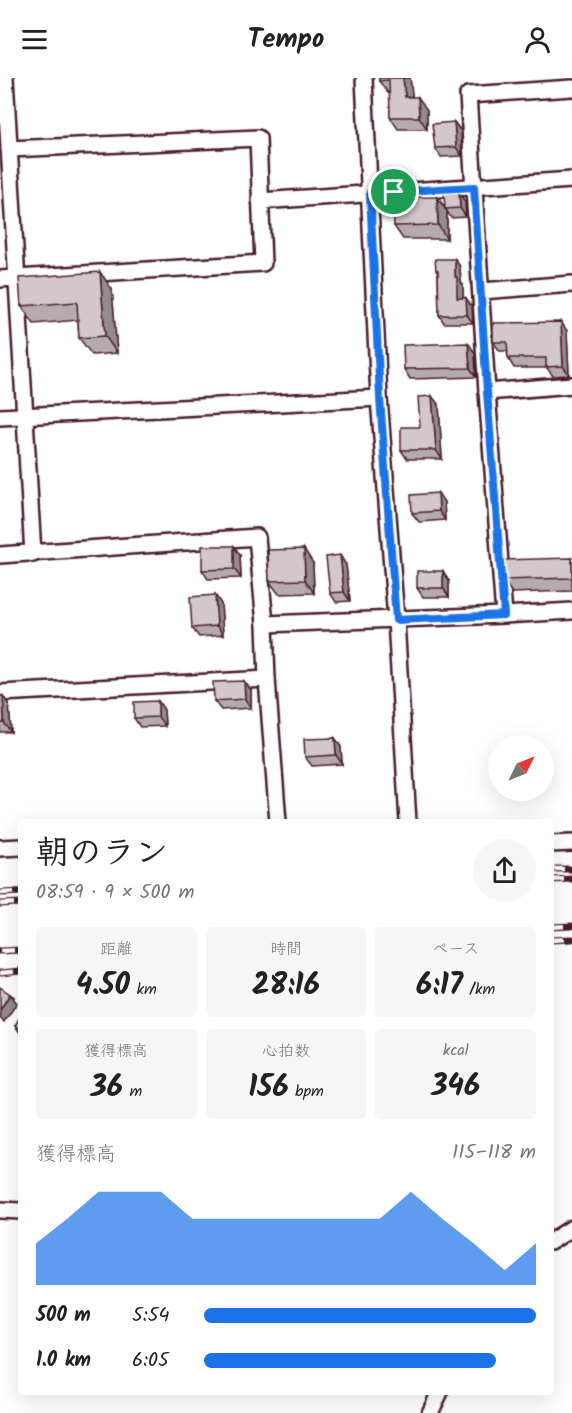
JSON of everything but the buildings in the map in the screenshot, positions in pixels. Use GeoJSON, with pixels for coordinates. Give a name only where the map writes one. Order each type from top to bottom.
{"type":"FeatureCollection","features":[{"type":"Feature","properties":{"kind":"street"},"geometry":{"type":"LineString","coordinates":[[5,78],[33,554]]}},
{"type":"Feature","properties":{"kind":"street"},"geometry":{"type":"LineString","coordinates":[[364,78],[380,398],[408,819]]}},
{"type":"Feature","properties":{"kind":"street"},"geometry":{"type":"LineString","coordinates":[[504,615],[468,95],[572,88]]}},
{"type":"Feature","properties":{"kind":"street"},"geometry":{"type":"LineString","coordinates":[[0,279],[263,263],[258,138],[9,149]]}},
{"type":"Feature","properties":{"kind":"street"},"geometry":{"type":"LineString","coordinates":[[260,201],[572,180]]}},
{"type":"Feature","properties":{"kind":"street"},"geometry":{"type":"LineString","coordinates":[[481,291],[572,284]]}},
{"type":"Feature","properties":{"kind":"street"},"geometry":{"type":"LineString","coordinates":[[487,392],[572,385]]}},
{"type":"Feature","properties":{"kind":"street"},"geometry":{"type":"LineString","coordinates":[[0,417],[380,398]]}},
{"type":"Feature","properties":{"kind":"street"},"geometry":{"type":"LineString","coordinates":[[0,555],[257,537],[278,819]]}},
{"type":"Feature","properties":{"kind":"street"},"geometry":{"type":"LineString","coordinates":[[265,624],[396,620],[572,610]]}},
{"type":"Feature","properties":{"kind":"street"},"geometry":{"type":"LineString","coordinates":[[0,693],[267,679]]}},
{"type":"Feature","properties":{"kind":"street"},"geometry":{"type":"LineString","coordinates":[[554,844],[572,843]]}},
{"type":"Feature","properties":{"kind":"street"},"geometry":{"type":"LineString","coordinates":[[0,848],[18,847]]}},
{"type":"Feature","properties":{"kind":"street"},"geometry":{"type":"LineString","coordinates":[[0,1210],[18,1211]]}},
{"type":"Feature","properties":{"kind":"street"},"geometry":{"type":"LineString","coordinates":[[554,1239],[572,1228]]}},
{"type":"Feature","properties":{"kind":"street"},"geometry":{"type":"LineString","coordinates":[[430,1413],[439,1395]]}},
{"type":"Feature","properties":{"kind":"path"},"geometry":{"type":"LineString","coordinates":[[7,993],[18,1000]]}},
{"type":"Feature","properties":{"kind":"railway"},"geometry":{"type":"LineString","coordinates":[[554,869],[572,869]]}},
{"type":"Feature","properties":{"kind":"railway"},"geometry":{"type":"LineString","coordinates":[[554,880],[572,879]]}},
{"type":"Feature","properties":{"kind":"railway"},"geometry":{"type":"LineString","coordinates":[[0,893],[18,892]]}},
{"type":"Feature","properties":{"kind":"railway"},"geometry":{"type":"LineString","coordinates":[[0,904],[18,903]]}},
{"type":"Feature","properties":{"kind":"railway"},"geometry":{"type":"LineString","coordinates":[[554,927],[572,926]]}},
{"type":"Feature","properties":{"kind":"railway"},"geometry":{"type":"LineString","coordinates":[[554,940],[572,939]]}},
{"type":"Feature","properties":{"kind":"railway"},"geometry":{"type":"LineString","coordinates":[[0,951],[18,950]]}},
{"type":"Feature","properties":{"kind":"railway"},"geometry":{"type":"LineString","coordinates":[[0,973],[18,971]]}},
{"type":"Feature","properties":{"kind":"route"},"geometry":{"type":"LineString","coordinates":[[474,187],[504,615],[396,620],[380,398],[370,193],[394,192],[474,187]]}}]}
